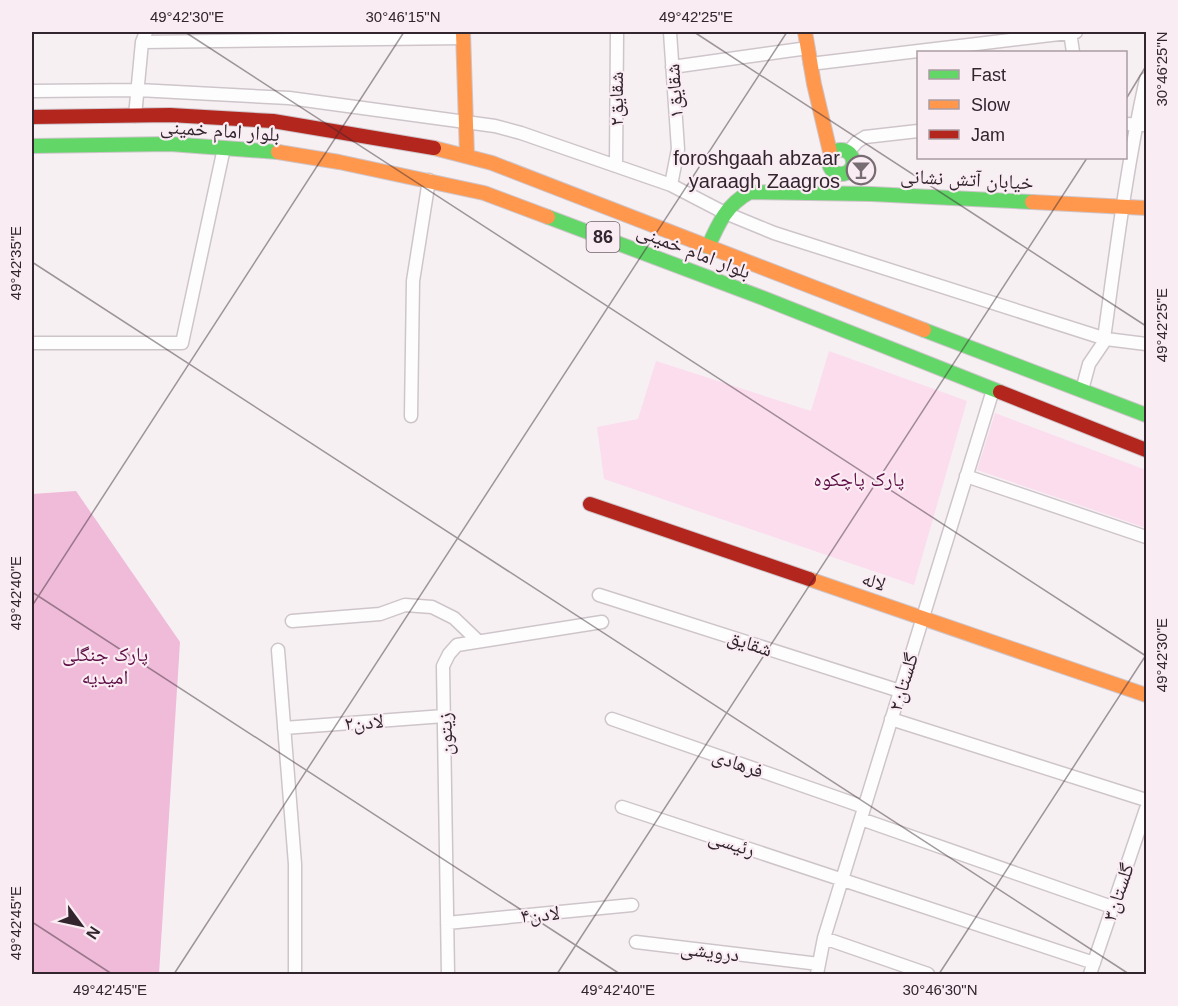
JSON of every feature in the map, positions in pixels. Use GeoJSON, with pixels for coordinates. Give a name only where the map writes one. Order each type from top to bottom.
{"type":"FeatureCollection","features":[{"type":"Feature","properties":{"kind":"main road"},"geometry":{"type":"LineString","coordinates":[[805,32],[831,156],[829,164],[833,171],[840,175],[851,170],[854,163],[848,152],[841,150],[831,156]]}},
{"type":"Feature","properties":{"kind":"main road"},"geometry":{"type":"LineString","coordinates":[[463,35],[467,156]]}},
{"type":"Feature","properties":{"kind":"main road","name":"بلوار امام خمینی"},"geometry":{"type":"LineString","coordinates":[[32,117],[170,115],[273,121],[438,149],[492,163],[539,180],[703,260],[993,390],[1146,450]]}},
{"type":"Feature","properties":{"kind":"main road","name":"بلوار امام خمینی"},"geometry":{"type":"LineString","coordinates":[[32,146],[170,144],[270,151],[429,180],[484,193],[703,260],[1146,414]]}},
{"type":"Feature","properties":{"kind":"main road"},"geometry":{"type":"LineString","coordinates":[[807,192],[833,171]]}},
{"type":"Feature","properties":{"kind":"main road"},"geometry":{"type":"LineString","coordinates":[[848,173],[871,195]]}},
{"type":"Feature","properties":{"kind":"main road","name":"خیابان آتش نشانی"},"geometry":{"type":"LineString","coordinates":[[703,260],[723,212],[741,196],[750,192],[807,192],[1146,207]]}},
{"type":"Feature","properties":{"kind":"main road","name":"لاله"},"geometry":{"type":"LineString","coordinates":[[590,504],[1146,695]]}},
{"type":"Feature","properties":{"kind":"street","name":"شقایق۲"},"geometry":{"type":"LineString","coordinates":[[616,166],[617,32]]}},
{"type":"Feature","properties":{"kind":"street","name":"شقایق۱"},"geometry":{"type":"LineString","coordinates":[[670,32],[678,149],[671,185]]}},
{"type":"Feature","properties":{"kind":"street"},"geometry":{"type":"LineString","coordinates":[[1070,32],[1073,51]]}},
{"type":"Feature","properties":{"kind":"street"},"geometry":{"type":"LineString","coordinates":[[810,64],[1076,32]]}},
{"type":"Feature","properties":{"kind":"street"},"geometry":{"type":"LineString","coordinates":[[135,116],[144,37],[463,35]]}},
{"type":"Feature","properties":{"kind":"street"},"geometry":{"type":"LineString","coordinates":[[672,67],[808,48]]}},
{"type":"Feature","properties":{"kind":"street"},"geometry":{"type":"LineString","coordinates":[[1082,390],[1089,364],[1105,339],[1122,206],[1146,79]]}},
{"type":"Feature","properties":{"kind":"street"},"geometry":{"type":"LineString","coordinates":[[32,90],[138,90],[289,98],[509,129],[671,185],[723,212],[774,233],[1105,339],[1146,344]]}},
{"type":"Feature","properties":{"kind":"street"},"geometry":{"type":"LineString","coordinates":[[848,152],[865,137],[917,131]]}},
{"type":"Feature","properties":{"kind":"street"},"geometry":{"type":"LineString","coordinates":[[32,343],[182,343],[224,148]]}},
{"type":"Feature","properties":{"kind":"street"},"geometry":{"type":"LineString","coordinates":[[411,416],[413,281],[429,180]]}},
{"type":"Feature","properties":{"kind":"street","name":"گلستان۲"},"geometry":{"type":"LineString","coordinates":[[818,969],[824,938],[993,390]]}},
{"type":"Feature","properties":{"kind":"street"},"geometry":{"type":"LineString","coordinates":[[966,476],[1146,537]]}},
{"type":"Feature","properties":{"kind":"street","name":"شقایق"},"geometry":{"type":"LineString","coordinates":[[599,595],[900,691]]}},
{"type":"Feature","properties":{"kind":"street"},"geometry":{"type":"LineString","coordinates":[[292,621],[380,614],[405,604],[432,607],[454,618],[477,640]]}},
{"type":"Feature","properties":{"kind":"street","name":"زیتون"},"geometry":{"type":"LineString","coordinates":[[448,975],[443,666],[457,645],[477,640],[602,622]]}},
{"type":"Feature","properties":{"kind":"street"},"geometry":{"type":"LineString","coordinates":[[278,650],[295,864],[296,975]]}},
{"type":"Feature","properties":{"kind":"street","name":"لادن۲"},"geometry":{"type":"LineString","coordinates":[[284,728],[444,716]]}},
{"type":"Feature","properties":{"kind":"street","name":"فرهادی"},"geometry":{"type":"LineString","coordinates":[[612,719],[1112,907]]}},
{"type":"Feature","properties":{"kind":"street"},"geometry":{"type":"LineString","coordinates":[[891,720],[1146,800]]}},
{"type":"Feature","properties":{"kind":"street","name":"رئیسی"},"geometry":{"type":"LineString","coordinates":[[622,807],[842,879],[1092,969]]}},
{"type":"Feature","properties":{"kind":"street","name":"گلستان۳"},"geometry":{"type":"LineString","coordinates":[[1092,969],[1146,809]]}},
{"type":"Feature","properties":{"kind":"street","name":"لادن۴"},"geometry":{"type":"LineString","coordinates":[[447,922],[632,905]]}},
{"type":"Feature","properties":{"kind":"street"},"geometry":{"type":"LineString","coordinates":[[824,938],[898,970],[928,975]]}},
{"type":"Feature","properties":{"kind":"street","name":"درویشی"},"geometry":{"type":"LineString","coordinates":[[636,942],[818,969]]}},
{"type":"Feature","properties":{"kind":"green space","name":"پارک پاچکوه"},"geometry":{"type":"Polygon","coordinates":[[[829,351],[967,401],[914,585],[604,479],[597,427],[638,419],[656,361],[811,411],[829,351]]]}},
{"type":"Feature","properties":{"kind":"green space"},"geometry":{"type":"Polygon","coordinates":[[[995,413],[1146,470],[1146,528],[977,470],[995,413]]]}},
{"type":"Feature","properties":{"kind":"green space","name":"پارک جنگلی امیدیه"},"geometry":{"type":"Polygon","coordinates":[[[76,491],[180,642],[159,974],[32,974],[32,494],[76,491]]]}},
{"type":"Feature","properties":{"kind":"traffic: fast"},"geometry":{"type":"LineString","coordinates":[[32,146],[170,144],[278,152]]}},
{"type":"Feature","properties":{"kind":"traffic: fast"},"geometry":{"type":"LineString","coordinates":[[841,150],[850,153],[853,162],[850,171],[841,174],[832,171],[829,162],[832,153],[841,150]]}},
{"type":"Feature","properties":{"kind":"traffic: fast"},"geometry":{"type":"LineString","coordinates":[[708,247],[729,209],[750,192],[871,194],[1032,202]]}},
{"type":"Feature","properties":{"kind":"traffic: fast"},"geometry":{"type":"LineString","coordinates":[[548,217],[763,298],[1000,392]]}},
{"type":"Feature","properties":{"kind":"traffic: fast"},"geometry":{"type":"LineString","coordinates":[[924,330],[1146,415]]}},
{"type":"Feature","properties":{"kind":"traffic: slow"},"geometry":{"type":"LineString","coordinates":[[463,32],[467,156]]}},
{"type":"Feature","properties":{"kind":"traffic: slow"},"geometry":{"type":"LineString","coordinates":[[805,32],[814,84],[831,156]]}},
{"type":"Feature","properties":{"kind":"traffic: slow"},"geometry":{"type":"LineString","coordinates":[[434,148],[492,163],[924,330]]}},
{"type":"Feature","properties":{"kind":"traffic: slow"},"geometry":{"type":"LineString","coordinates":[[278,152],[339,162],[484,193],[548,217]]}},
{"type":"Feature","properties":{"kind":"traffic: slow"},"geometry":{"type":"LineString","coordinates":[[1032,202],[1146,208]]}},
{"type":"Feature","properties":{"kind":"traffic: slow"},"geometry":{"type":"LineString","coordinates":[[809,579],[1146,695]]}},
{"type":"Feature","properties":{"kind":"traffic: jam"},"geometry":{"type":"LineString","coordinates":[[32,117],[170,115],[273,121],[434,148]]}},
{"type":"Feature","properties":{"kind":"traffic: jam"},"geometry":{"type":"LineString","coordinates":[[1000,392],[1146,450]]}},
{"type":"Feature","properties":{"kind":"traffic: jam"},"geometry":{"type":"LineString","coordinates":[[590,504],[809,579]]}},
{"type":"Feature","properties":{"kind":"place","name":"foroshgaah abzaar yaraagh Zaagros"},"geometry":{"type":"Point","coordinates":[861,170]}}]}
